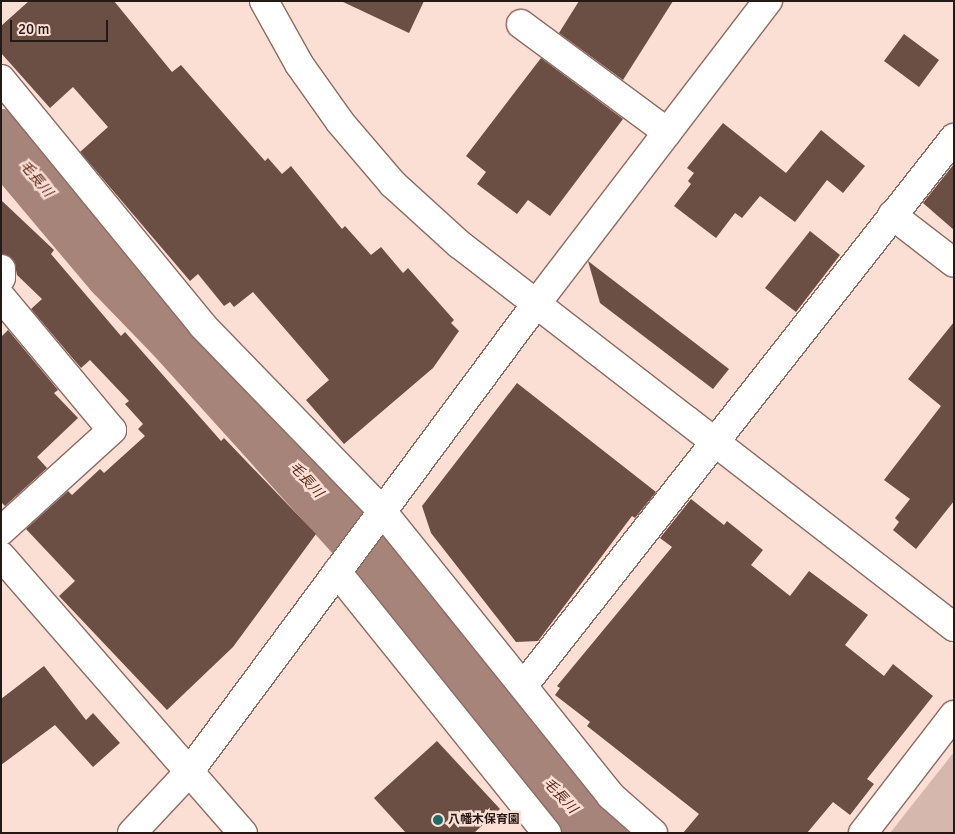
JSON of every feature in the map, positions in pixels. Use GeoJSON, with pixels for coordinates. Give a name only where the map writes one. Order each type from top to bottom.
{"type":"FeatureCollection","features":[{"type":"Feature","properties":{"kind":"street"},"geometry":{"type":"LineString","coordinates":[[264,1],[299,64],[340,122],[393,184],[459,244],[715,444],[954,627]]}},
{"type":"Feature","properties":{"kind":"street"},"geometry":{"type":"LineString","coordinates":[[132,833],[189,772],[536,304],[768,1]]}},
{"type":"Feature","properties":{"kind":"street"},"geometry":{"type":"LineString","coordinates":[[520,24],[667,132]]}},
{"type":"Feature","properties":{"kind":"street"},"geometry":{"type":"LineString","coordinates":[[1,79],[203,326],[382,511],[611,796],[653,833]]}},
{"type":"Feature","properties":{"kind":"street"},"geometry":{"type":"LineString","coordinates":[[524,686],[954,138]]}},
{"type":"Feature","properties":{"kind":"street"},"geometry":{"type":"LineString","coordinates":[[892,215],[954,263]]}},
{"type":"Feature","properties":{"kind":"street"},"geometry":{"type":"LineString","coordinates":[[1,269],[1,278]]}},
{"type":"Feature","properties":{"kind":"street"},"geometry":{"type":"LineString","coordinates":[[1,298],[112,430],[1,531]]}},
{"type":"Feature","properties":{"kind":"street"},"geometry":{"type":"LineString","coordinates":[[1,556],[243,833]]}},
{"type":"Feature","properties":{"kind":"street"},"geometry":{"type":"LineString","coordinates":[[336,572],[547,833]]}},
{"type":"Feature","properties":{"kind":"street"},"geometry":{"type":"LineString","coordinates":[[863,833],[954,715]]}},
{"type":"Feature","properties":{"kind":"shaded area"},"geometry":{"type":"Polygon","coordinates":[[[954,752],[954,833],[890,833],[954,752]]]}},
{"type":"Feature","properties":{"kind":"building"},"geometry":{"type":"Polygon","coordinates":[[[29,1],[114,1],[172,72],[181,65],[265,161],[268,158],[282,174],[291,166],[342,229],[345,226],[371,255],[381,247],[403,273],[408,268],[454,320],[451,323],[459,331],[433,368],[344,444],[306,400],[329,380],[253,292],[234,307],[230,302],[224,306],[198,274],[190,281],[80,152],[108,127],[73,87],[50,108],[1,53],[1,26],[29,1]]]}},
{"type":"Feature","properties":{"kind":"building"},"geometry":{"type":"Polygon","coordinates":[[[341,1],[424,1],[409,33],[341,1]]]}},
{"type":"Feature","properties":{"kind":"building"},"geometry":{"type":"Polygon","coordinates":[[[579,1],[673,1],[623,80],[559,33],[579,1]]]}},
{"type":"Feature","properties":{"kind":"building"},"geometry":{"type":"Polygon","coordinates":[[[904,34],[939,60],[919,87],[884,61],[904,34]]]}},
{"type":"Feature","properties":{"kind":"building"},"geometry":{"type":"Polygon","coordinates":[[[541,58],[623,119],[550,216],[528,200],[517,214],[477,184],[486,172],[466,156],[541,58]]]}},
{"type":"Feature","properties":{"kind":"building"},"geometry":{"type":"Polygon","coordinates":[[[723,123],[786,173],[821,130],[865,166],[843,193],[827,180],[795,222],[760,196],[742,218],[735,213],[716,238],[674,206],[691,184],[688,181],[694,173],[687,168],[723,123]]]}},
{"type":"Feature","properties":{"kind":"building"},"geometry":{"type":"Polygon","coordinates":[[[954,164],[954,230],[923,203],[954,164]]]}},
{"type":"Feature","properties":{"kind":"building"},"geometry":{"type":"Polygon","coordinates":[[[1,200],[54,250],[51,254],[121,336],[125,332],[221,441],[224,438],[316,534],[233,647],[167,710],[59,596],[75,581],[26,529],[68,491],[72,495],[100,469],[104,473],[145,436],[138,429],[143,424],[125,404],[129,401],[90,360],[81,368],[31,309],[42,299],[17,275],[14,261],[1,253],[1,200]]]}},
{"type":"Feature","properties":{"kind":"building"},"geometry":{"type":"Polygon","coordinates":[[[810,231],[840,255],[796,312],[765,288],[810,231]]]}},
{"type":"Feature","properties":{"kind":"building"},"geometry":{"type":"Polygon","coordinates":[[[588,261],[729,369],[713,389],[600,303],[588,261]]]}},
{"type":"Feature","properties":{"kind":"building"},"geometry":{"type":"Polygon","coordinates":[[[954,322],[954,501],[916,549],[893,530],[899,522],[895,518],[910,499],[884,480],[941,406],[908,379],[954,322]]]}},
{"type":"Feature","properties":{"kind":"building"},"geometry":{"type":"Polygon","coordinates":[[[8,330],[58,390],[54,393],[78,418],[37,457],[47,468],[5,506],[1,502],[1,337],[8,330]]]}},
{"type":"Feature","properties":{"kind":"building"},"geometry":{"type":"Polygon","coordinates":[[[517,383],[656,492],[635,518],[632,516],[538,641],[516,642],[431,533],[422,506],[517,383]]]}},
{"type":"Feature","properties":{"kind":"building"},"geometry":{"type":"Polygon","coordinates":[[[691,499],[724,525],[727,521],[763,550],[751,565],[790,596],[809,571],[868,615],[845,645],[884,676],[893,664],[933,696],[867,779],[874,784],[850,815],[833,802],[807,833],[683,833],[699,814],[587,726],[590,722],[555,695],[560,688],[557,686],[672,547],[660,538],[691,499]]]}},
{"type":"Feature","properties":{"kind":"building"},"geometry":{"type":"Polygon","coordinates":[[[44,666],[86,720],[93,713],[120,743],[93,767],[55,725],[1,765],[1,699],[44,666]]]}},
{"type":"Feature","properties":{"kind":"building"},"geometry":{"type":"Polygon","coordinates":[[[437,741],[500,809],[474,833],[406,833],[374,798],[437,741]]]}},
{"type":"Feature","properties":{"kind":"waterway","name":"毛長川"},"geometry":{"type":"LineString","coordinates":[[1,138],[114,272],[175,335],[392,575],[555,795],[598,833]]}},
{"type":"Feature","properties":{"kind":"place","name":"八幡木保育園"},"geometry":{"type":"Point","coordinates":[438,820]}}]}
